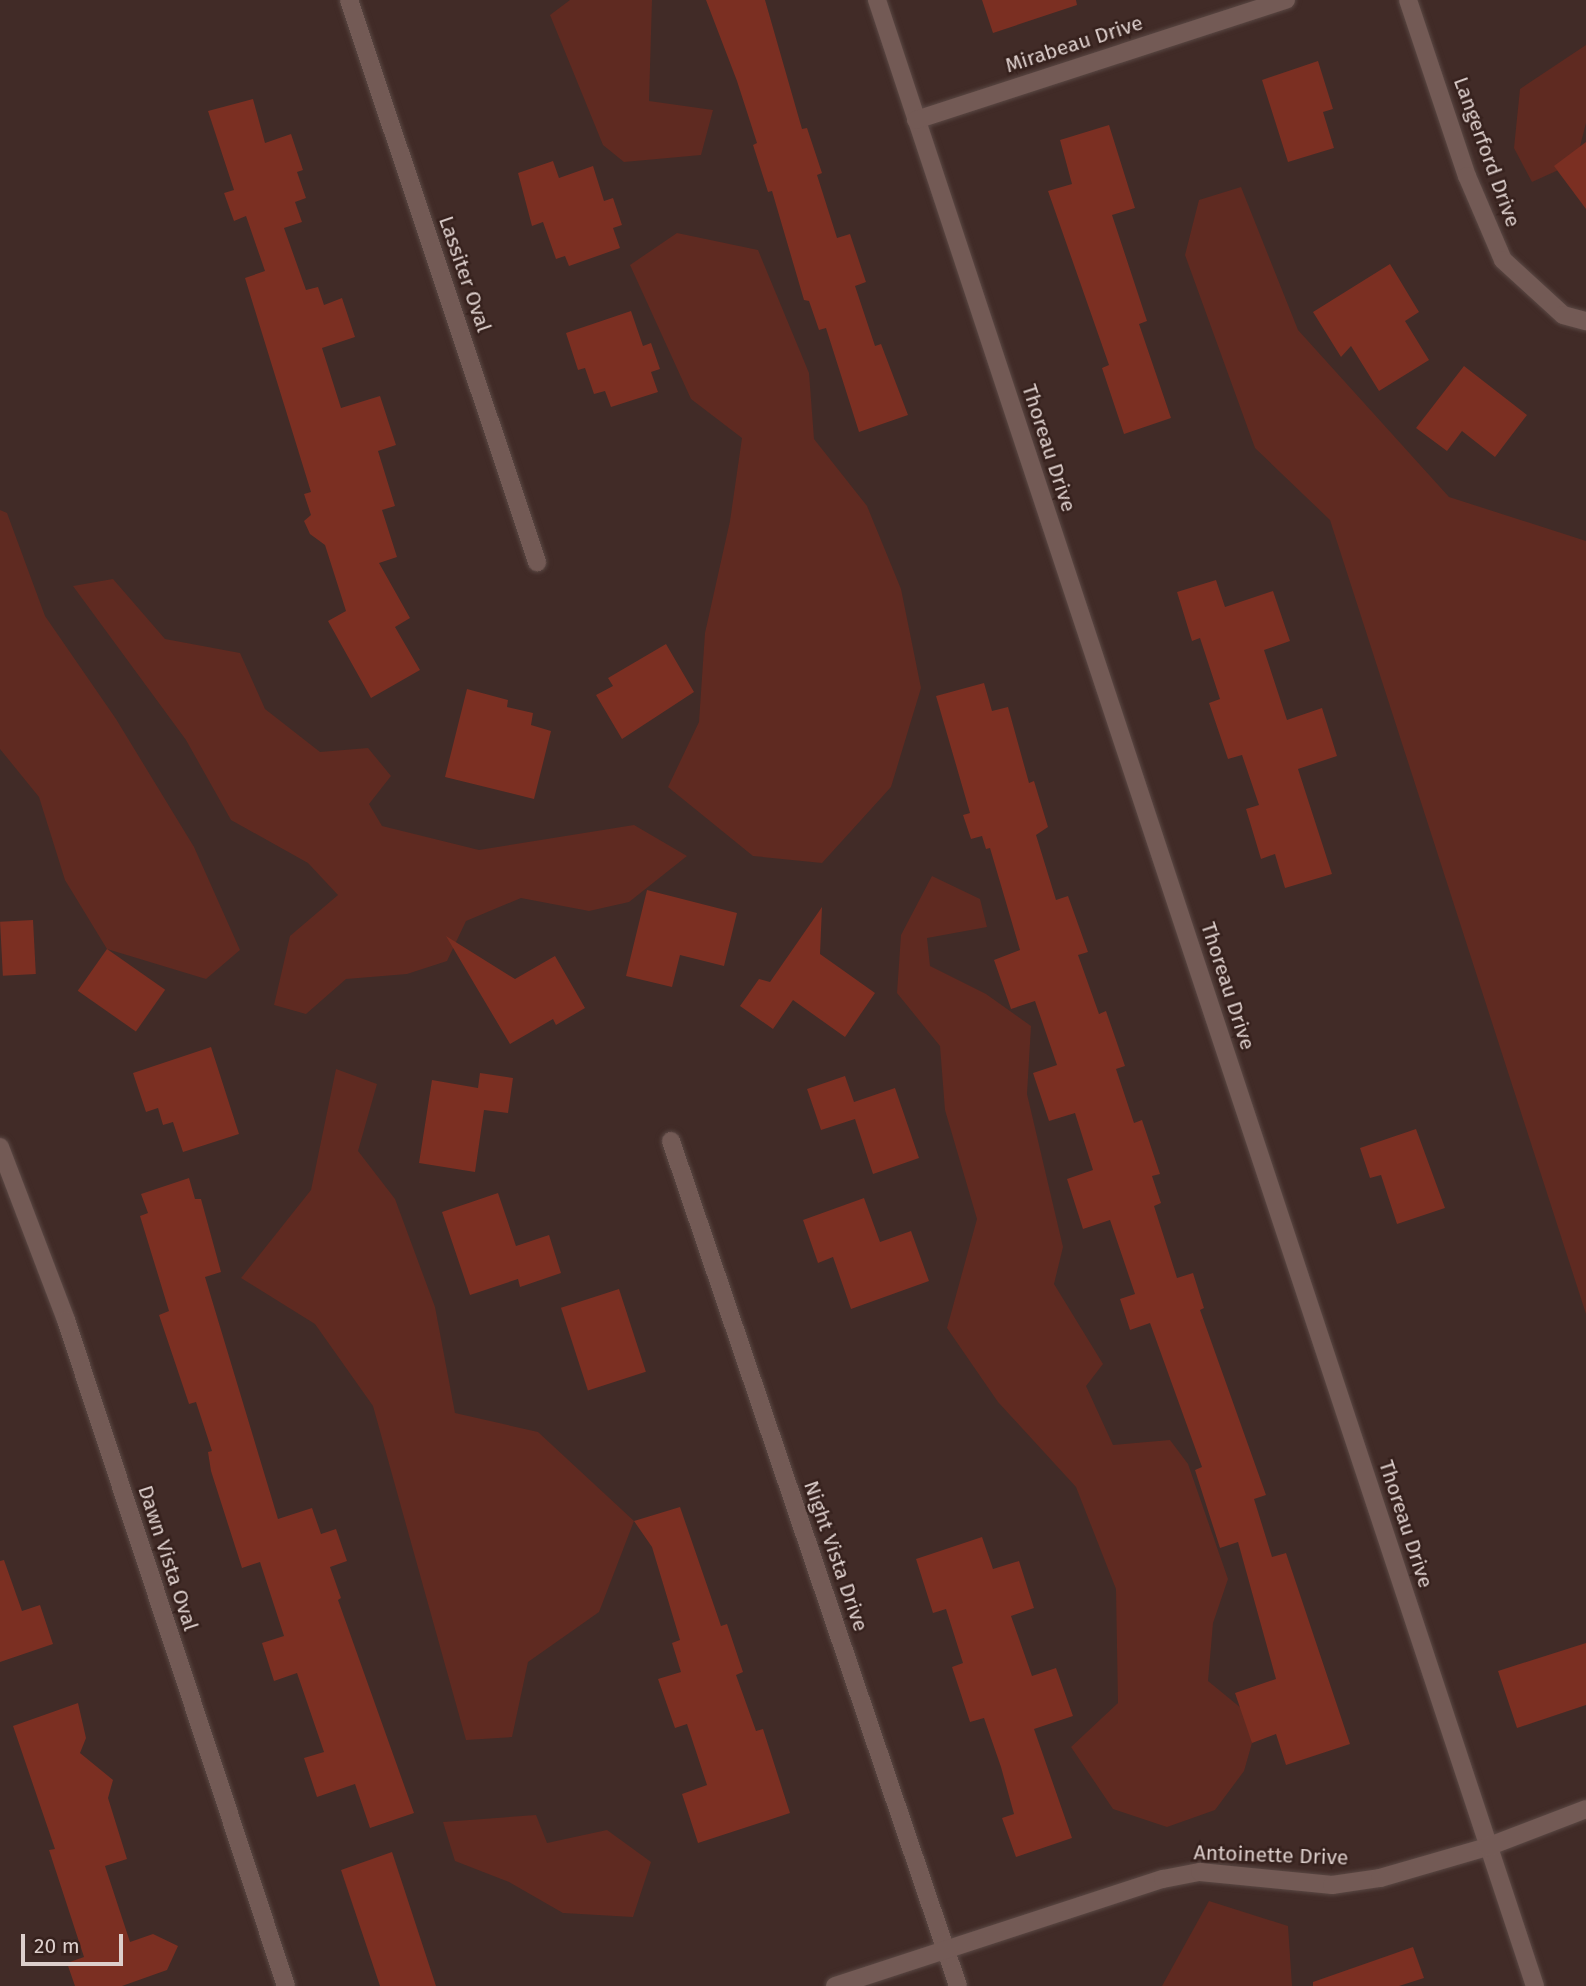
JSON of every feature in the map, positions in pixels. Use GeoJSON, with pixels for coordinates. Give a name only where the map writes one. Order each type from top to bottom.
{"type":"FeatureCollection","features":[{"type":"Feature","properties":{"kind":"street","name":"Lassiter Oval"},"geometry":{"type":"LineString","coordinates":[[349,0],[537,562]]}},
{"type":"Feature","properties":{"kind":"street","name":"Thoreau Drive"},"geometry":{"type":"LineString","coordinates":[[877,0],[1535,1986]]}},
{"type":"Feature","properties":{"kind":"street","name":"Mirabeau Drive"},"geometry":{"type":"LineString","coordinates":[[916,120],[1286,0]]}},
{"type":"Feature","properties":{"kind":"street","name":"Langerford Drive"},"geometry":{"type":"LineString","coordinates":[[1409,0],[1467,176],[1503,260],[1563,315],[1586,321]]}},
{"type":"Feature","properties":{"kind":"street","name":"Night Vista Drive"},"geometry":{"type":"LineString","coordinates":[[671,1142],[958,1986]]}},
{"type":"Feature","properties":{"kind":"street","name":"Dawn Vista Oval"},"geometry":{"type":"LineString","coordinates":[[0,1147],[66,1320],[286,1986]]}},
{"type":"Feature","properties":{"kind":"street","name":"Antoinette Drive"},"geometry":{"type":"LineString","coordinates":[[835,1986],[1163,1879],[1200,1872],[1332,1885],[1380,1878],[1487,1846],[1586,1809]]}},
{"type":"Feature","properties":{"kind":"shaded area"},"geometry":{"type":"Polygon","coordinates":[[[570,0],[652,0],[649,101],[713,110],[701,155],[624,162],[603,145],[550,15],[570,0]]]}},
{"type":"Feature","properties":{"kind":"shaded area"},"geometry":{"type":"Polygon","coordinates":[[[1586,45],[1586,123],[1576,162],[1532,182],[1514,148],[1520,89],[1586,45]]]}},
{"type":"Feature","properties":{"kind":"shaded area"},"geometry":{"type":"Polygon","coordinates":[[[1241,187],[1298,330],[1449,497],[1586,541],[1586,1314],[1330,520],[1255,448],[1185,255],[1199,200],[1241,187]]]}},
{"type":"Feature","properties":{"kind":"shaded area"},"geometry":{"type":"Polygon","coordinates":[[[677,233],[758,250],[809,373],[814,439],[867,506],[901,589],[921,688],[891,787],[822,863],[753,856],[668,787],[699,722],[705,633],[730,521],[742,438],[691,399],[630,265],[677,233]]]}},
{"type":"Feature","properties":{"kind":"shaded area"},"geometry":{"type":"Polygon","coordinates":[[[0,510],[7,513],[45,616],[116,719],[194,847],[240,950],[206,979],[107,949],[65,880],[39,797],[0,749],[0,510]]]}},
{"type":"Feature","properties":{"kind":"shaded area"},"geometry":{"type":"Polygon","coordinates":[[[113,579],[165,639],[240,653],[265,709],[320,752],[368,748],[391,776],[369,804],[382,826],[479,850],[634,825],[687,856],[629,902],[589,911],[521,898],[466,921],[447,961],[407,974],[346,979],[306,1014],[274,1005],[290,936],[338,895],[308,863],[231,820],[186,740],[73,586],[113,579]]]}},
{"type":"Feature","properties":{"kind":"shaded area"},"geometry":{"type":"Polygon","coordinates":[[[932,876],[980,899],[987,927],[927,938],[930,966],[986,994],[1031,1026],[1027,1094],[1063,1247],[1054,1284],[1103,1364],[1086,1386],[1113,1445],[1170,1440],[1188,1464],[1228,1579],[1213,1623],[1208,1681],[1258,1722],[1244,1771],[1215,1810],[1167,1827],[1113,1809],[1071,1747],[1118,1703],[1116,1589],[1076,1487],[998,1402],[947,1328],[977,1219],[945,1110],[940,1046],[897,993],[901,935],[932,876]]]}},
{"type":"Feature","properties":{"kind":"shaded area"},"geometry":{"type":"Polygon","coordinates":[[[336,1069],[377,1084],[358,1151],[395,1199],[435,1307],[455,1413],[538,1432],[634,1521],[599,1612],[528,1662],[512,1737],[466,1740],[373,1406],[315,1324],[241,1278],[311,1190],[336,1069]]]}},
{"type":"Feature","properties":{"kind":"shaded area"},"geometry":{"type":"Polygon","coordinates":[[[536,1815],[547,1843],[607,1830],[651,1862],[633,1917],[563,1913],[509,1882],[455,1861],[443,1822],[536,1815]]]}},
{"type":"Feature","properties":{"kind":"shaded area"},"geometry":{"type":"Polygon","coordinates":[[[1209,1901],[1288,1926],[1292,1986],[1162,1986],[1209,1901]]]}},
{"type":"Feature","properties":{"kind":"building"},"geometry":{"type":"Polygon","coordinates":[[[706,0],[765,0],[802,129],[807,128],[822,173],[817,175],[837,238],[850,234],[866,282],[855,286],[875,346],[881,344],[908,415],[859,432],[826,328],[819,330],[809,301],[804,300],[772,191],[768,192],[753,145],[757,143],[737,81],[706,0]]]}},
{"type":"Feature","properties":{"kind":"building"},"geometry":{"type":"Polygon","coordinates":[[[982,0],[1076,0],[1077,5],[993,33],[982,0]]]}},
{"type":"Feature","properties":{"kind":"building"},"geometry":{"type":"Polygon","coordinates":[[[1318,61],[1333,109],[1323,112],[1334,148],[1288,162],[1262,80],[1318,61]]]}},
{"type":"Feature","properties":{"kind":"building"},"geometry":{"type":"Polygon","coordinates":[[[253,99],[265,143],[291,134],[303,170],[297,172],[306,198],[295,202],[302,222],[284,228],[306,290],[318,287],[324,305],[342,298],[355,337],[322,348],[341,408],[380,396],[396,445],[378,451],[395,506],[382,510],[397,557],[379,563],[410,618],[395,627],[420,670],[371,698],[328,621],[346,611],[325,545],[310,534],[304,521],[311,515],[304,494],[311,492],[245,278],[265,271],[246,216],[234,221],[224,193],[234,190],[208,111],[253,99]]]}},
{"type":"Feature","properties":{"kind":"building"},"geometry":{"type":"Polygon","coordinates":[[[1109,125],[1135,208],[1112,215],[1147,321],[1139,324],[1171,418],[1124,434],[1102,368],[1109,365],[1048,191],[1072,184],[1060,140],[1109,125]]]}},
{"type":"Feature","properties":{"kind":"building"},"geometry":{"type":"Polygon","coordinates":[[[1586,142],[1586,209],[1554,166],[1586,142]]]}},
{"type":"Feature","properties":{"kind":"building"},"geometry":{"type":"Polygon","coordinates":[[[553,161],[559,178],[593,166],[604,201],[613,198],[622,225],[613,228],[620,248],[569,266],[565,256],[556,259],[543,222],[532,226],[518,173],[553,161]]]}},
{"type":"Feature","properties":{"kind":"building"},"geometry":{"type":"Polygon","coordinates":[[[1390,264],[1419,312],[1405,321],[1429,360],[1379,391],[1351,346],[1341,357],[1313,312],[1390,264]]]}},
{"type":"Feature","properties":{"kind":"building"},"geometry":{"type":"Polygon","coordinates":[[[631,311],[643,346],[651,343],[660,369],[651,372],[658,392],[611,407],[605,391],[594,394],[585,368],[578,370],[566,333],[631,311]]]}},
{"type":"Feature","properties":{"kind":"building"},"geometry":{"type":"Polygon","coordinates":[[[1464,366],[1527,415],[1495,457],[1462,431],[1447,451],[1416,428],[1464,366]]]}},
{"type":"Feature","properties":{"kind":"building"},"geometry":{"type":"Polygon","coordinates":[[[1216,580],[1225,607],[1273,591],[1290,641],[1264,650],[1287,720],[1322,708],[1337,756],[1298,769],[1332,874],[1285,888],[1275,854],[1261,859],[1246,809],[1259,805],[1242,755],[1228,759],[1209,703],[1220,699],[1200,638],[1192,641],[1177,592],[1216,580]]]}},
{"type":"Feature","properties":{"kind":"building"},"geometry":{"type":"Polygon","coordinates":[[[666,644],[694,692],[622,739],[596,695],[613,686],[608,678],[666,644]]]}},
{"type":"Feature","properties":{"kind":"building"},"geometry":{"type":"Polygon","coordinates":[[[984,683],[992,711],[1008,707],[1029,783],[1034,781],[1048,827],[1036,835],[1056,900],[1068,896],[1088,952],[1078,955],[1099,1014],[1106,1011],[1125,1066],[1116,1069],[1134,1123],[1142,1120],[1160,1174],[1152,1176],[1161,1203],[1154,1206],[1177,1278],[1193,1273],[1204,1308],[1200,1310],[1266,1495],[1254,1499],[1272,1557],[1286,1553],[1350,1744],[1286,1765],[1276,1734],[1252,1743],[1235,1693],[1276,1679],[1238,1542],[1220,1548],[1195,1470],[1202,1467],[1150,1323],[1130,1330],[1120,1299],[1135,1294],[1110,1220],[1083,1229],[1067,1179],[1093,1170],[1075,1113],[1049,1121],[1033,1073],[1057,1065],[1035,1001],[1011,1009],[994,960],[1020,950],[990,848],[986,849],[982,836],[971,839],[963,815],[970,813],[936,696],[984,683]]]}},
{"type":"Feature","properties":{"kind":"building"},"geometry":{"type":"Polygon","coordinates":[[[467,689],[508,700],[507,707],[533,713],[531,725],[551,731],[534,799],[445,777],[467,689]]]}},
{"type":"Feature","properties":{"kind":"building"},"geometry":{"type":"Polygon","coordinates":[[[647,890],[737,913],[724,966],[680,955],[672,987],[626,976],[647,890]]]}},
{"type":"Feature","properties":{"kind":"building"},"geometry":{"type":"Polygon","coordinates":[[[822,907],[820,954],[875,993],[845,1037],[793,1000],[773,1029],[740,1006],[759,979],[770,982],[822,907]]]}},
{"type":"Feature","properties":{"kind":"building"},"geometry":{"type":"Polygon","coordinates":[[[33,920],[36,974],[3,976],[0,922],[33,920]]]}},
{"type":"Feature","properties":{"kind":"building"},"geometry":{"type":"Polygon","coordinates":[[[446,936],[515,979],[555,956],[585,1008],[556,1025],[553,1019],[510,1044],[446,936]]]}},
{"type":"Feature","properties":{"kind":"building"},"geometry":{"type":"Polygon","coordinates":[[[107,949],[165,990],[136,1032],[78,991],[107,949]]]}},
{"type":"Feature","properties":{"kind":"building"},"geometry":{"type":"Polygon","coordinates":[[[211,1047],[239,1134],[183,1152],[173,1122],[163,1125],[158,1108],[146,1112],[133,1073],[211,1047]]]}},
{"type":"Feature","properties":{"kind":"building"},"geometry":{"type":"Polygon","coordinates":[[[480,1073],[513,1078],[508,1113],[484,1110],[475,1172],[419,1163],[432,1080],[478,1088],[480,1073]]]}},
{"type":"Feature","properties":{"kind":"building"},"geometry":{"type":"Polygon","coordinates":[[[845,1076],[854,1102],[895,1088],[919,1158],[873,1174],[855,1119],[821,1130],[807,1089],[845,1076]]]}},
{"type":"Feature","properties":{"kind":"building"},"geometry":{"type":"Polygon","coordinates":[[[1416,1129],[1445,1208],[1397,1224],[1381,1175],[1370,1178],[1360,1148],[1416,1129]]]}},
{"type":"Feature","properties":{"kind":"building"},"geometry":{"type":"Polygon","coordinates":[[[189,1178],[195,1199],[201,1199],[221,1272],[205,1277],[278,1519],[312,1508],[321,1534],[336,1529],[347,1561],[330,1567],[341,1598],[338,1600],[414,1813],[370,1828],[355,1784],[317,1797],[304,1758],[324,1752],[297,1673],[274,1681],[262,1643],[284,1636],[260,1562],[242,1568],[211,1471],[208,1452],[212,1451],[196,1402],[189,1404],[159,1315],[169,1311],[140,1216],[148,1213],[141,1194],[189,1178]]]}},
{"type":"Feature","properties":{"kind":"building"},"geometry":{"type":"Polygon","coordinates":[[[498,1193],[516,1246],[549,1235],[561,1273],[520,1287],[518,1279],[470,1295],[442,1212],[498,1193]]]}},
{"type":"Feature","properties":{"kind":"building"},"geometry":{"type":"Polygon","coordinates":[[[864,1198],[880,1242],[911,1231],[929,1281],[851,1309],[833,1257],[818,1263],[803,1220],[864,1198]]]}},
{"type":"Feature","properties":{"kind":"building"},"geometry":{"type":"Polygon","coordinates":[[[619,1289],[646,1372],[588,1391],[561,1308],[619,1289]]]}},
{"type":"Feature","properties":{"kind":"building"},"geometry":{"type":"Polygon","coordinates":[[[680,1507],[721,1626],[727,1624],[743,1672],[736,1675],[756,1731],[763,1729],[790,1813],[698,1843],[682,1794],[707,1785],[687,1724],[675,1728],[658,1679],[681,1672],[672,1643],[680,1640],[652,1547],[634,1521],[680,1507]]]}},
{"type":"Feature","properties":{"kind":"building"},"geometry":{"type":"Polygon","coordinates":[[[982,1537],[993,1569],[1019,1561],[1034,1608],[1011,1616],[1032,1676],[1056,1668],[1073,1716],[1034,1729],[1072,1838],[1016,1857],[1002,1818],[1014,1814],[1001,1767],[984,1718],[970,1722],[952,1667],[963,1663],[946,1609],[933,1613],[916,1559],[982,1537]]]}},
{"type":"Feature","properties":{"kind":"building"},"geometry":{"type":"Polygon","coordinates":[[[4,1560],[22,1611],[40,1605],[53,1644],[0,1662],[0,1561],[4,1560]]]}},
{"type":"Feature","properties":{"kind":"building"},"geometry":{"type":"Polygon","coordinates":[[[1586,1643],[1586,1705],[1517,1728],[1498,1671],[1586,1643]]]}},
{"type":"Feature","properties":{"kind":"building"},"geometry":{"type":"Polygon","coordinates":[[[78,1703],[86,1738],[80,1753],[113,1780],[108,1798],[127,1859],[105,1866],[130,1942],[153,1934],[178,1946],[167,1970],[122,1986],[75,1986],[67,1963],[84,1957],[49,1850],[55,1849],[13,1726],[78,1703]]]}},
{"type":"Feature","properties":{"kind":"building"},"geometry":{"type":"Polygon","coordinates":[[[392,1852],[436,1986],[380,1986],[341,1870],[392,1852]]]}},
{"type":"Feature","properties":{"kind":"building"},"geometry":{"type":"Polygon","coordinates":[[[1413,1947],[1424,1978],[1399,1986],[1313,1986],[1313,1982],[1413,1947]]]}}]}
